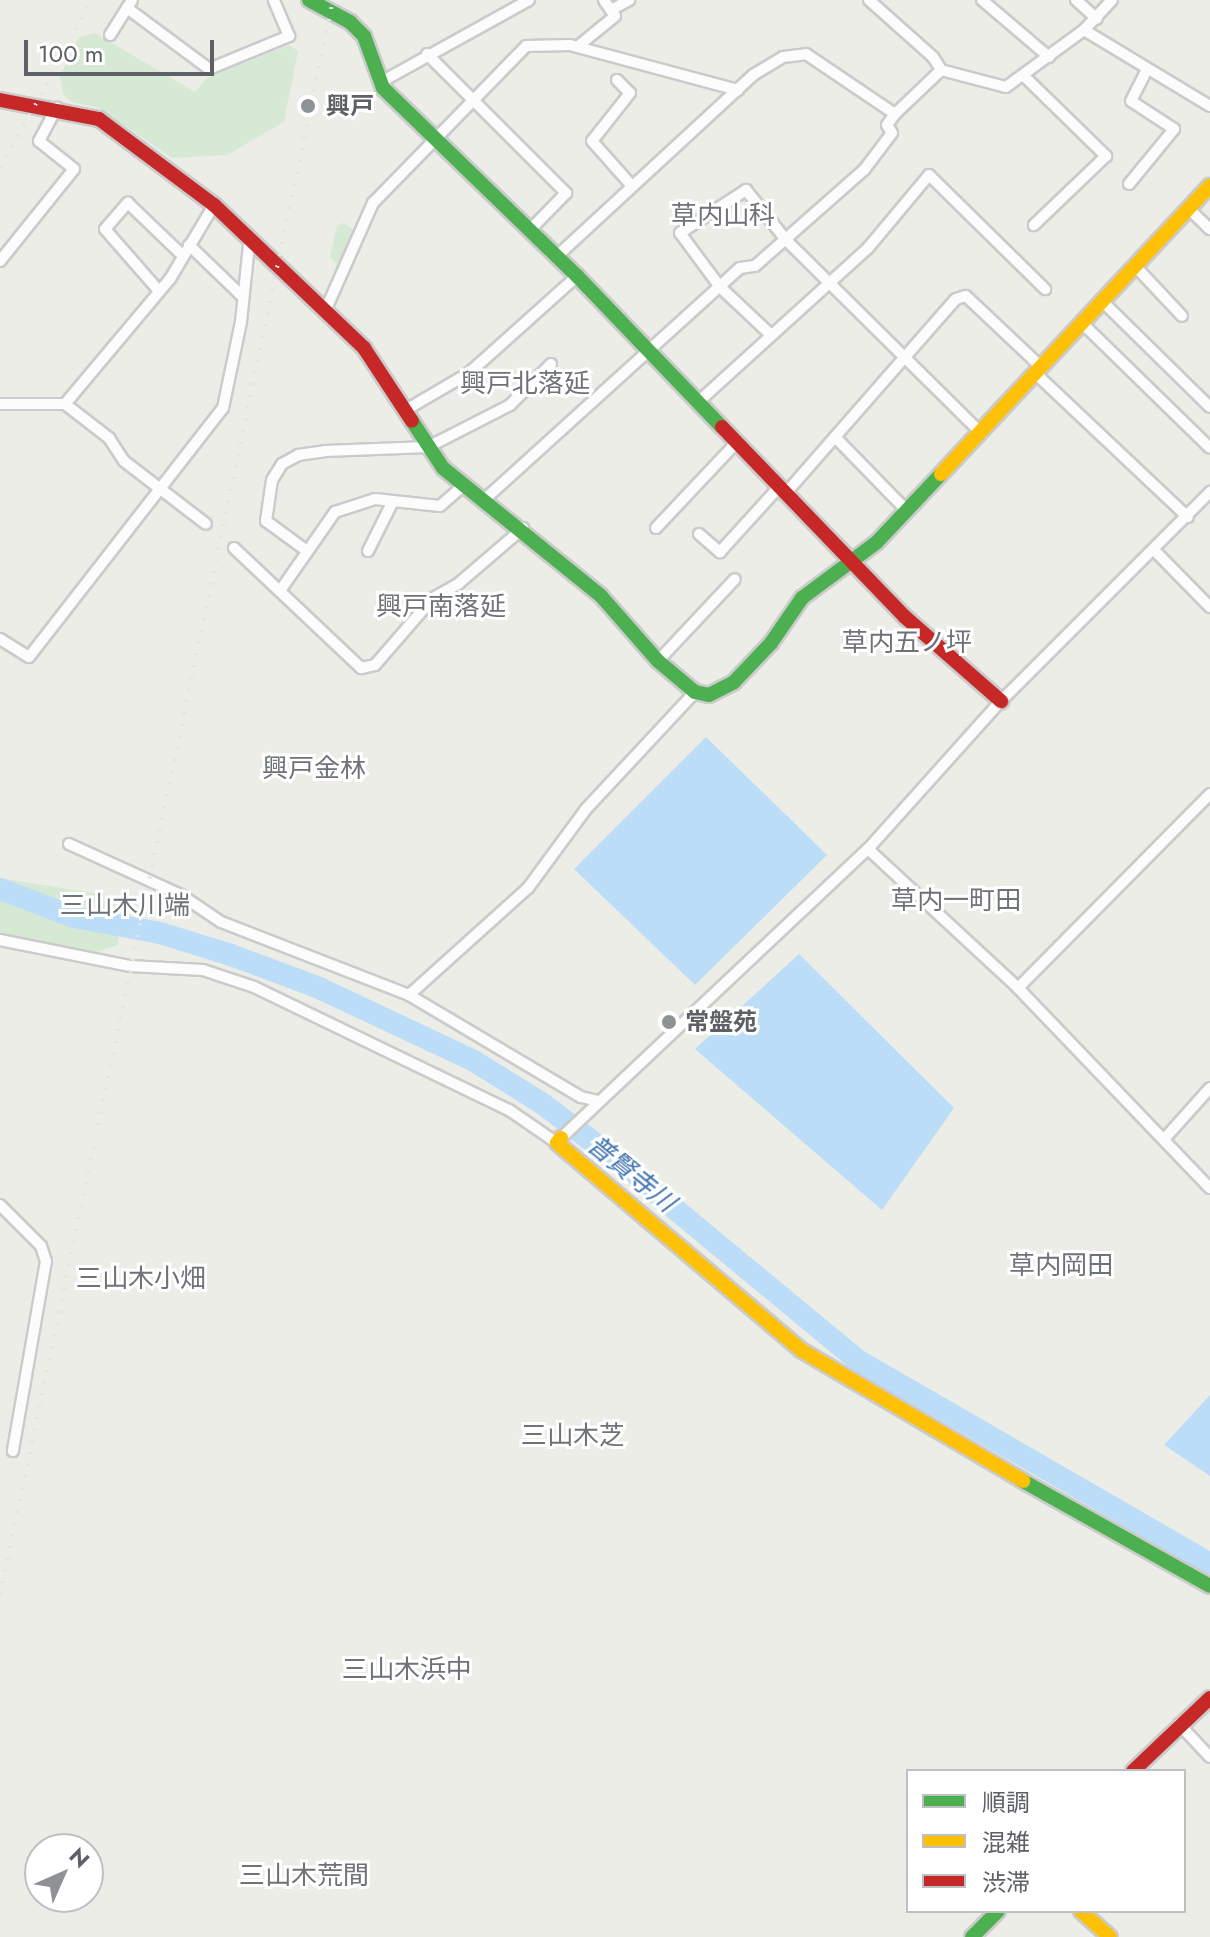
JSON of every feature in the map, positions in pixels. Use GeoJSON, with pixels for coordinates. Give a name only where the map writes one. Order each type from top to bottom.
{"type":"FeatureCollection","features":[{"type":"Feature","properties":{"kind":"street"},"geometry":{"type":"LineString","coordinates":[[110,35],[129,4],[209,69],[289,36],[274,0]]}},
{"type":"Feature","properties":{"kind":"street"},"geometry":{"type":"LineString","coordinates":[[309,0],[350,22],[364,36],[381,82],[577,276],[851,562],[1001,701]]}},
{"type":"Feature","properties":{"kind":"street"},"geometry":{"type":"LineString","coordinates":[[381,82],[529,0]]}},
{"type":"Feature","properties":{"kind":"street"},"geometry":{"type":"LineString","coordinates":[[577,47],[615,16],[604,0]]}},
{"type":"Feature","properties":{"kind":"street"},"geometry":{"type":"LineString","coordinates":[[611,10],[629,0]]}},
{"type":"Feature","properties":{"kind":"street"},"geometry":{"type":"LineString","coordinates":[[869,0],[933,57],[941,70],[1006,87],[1084,30],[1112,0]]}},
{"type":"Feature","properties":{"kind":"street"},"geometry":{"type":"LineString","coordinates":[[982,0],[1049,57]]}},
{"type":"Feature","properties":{"kind":"street"},"geometry":{"type":"LineString","coordinates":[[1076,0],[1097,19]]}},
{"type":"Feature","properties":{"kind":"street"},"geometry":{"type":"LineString","coordinates":[[1084,30],[1210,106]]}},
{"type":"Feature","properties":{"kind":"street"},"geometry":{"type":"LineString","coordinates":[[326,309],[373,203],[435,135],[526,46],[577,47],[738,90]]}},
{"type":"Feature","properties":{"kind":"street"},"geometry":{"type":"LineString","coordinates":[[556,257],[738,90],[767,66],[797,52],[849,79],[895,114]]}},
{"type":"Feature","properties":{"kind":"street"},"geometry":{"type":"LineString","coordinates":[[427,54],[566,193],[530,230]]}},
{"type":"Feature","properties":{"kind":"street"},"geometry":{"type":"LineString","coordinates":[[485,499],[720,287],[786,240],[864,170],[892,133],[887,125],[895,114],[941,70]]}},
{"type":"Feature","properties":{"kind":"street"},"geometry":{"type":"LineString","coordinates":[[1129,184],[1174,129],[1131,101],[1147,70]]}},
{"type":"Feature","properties":{"kind":"street"},"geometry":{"type":"LineString","coordinates":[[1024,76],[1106,156],[1034,225]]}},
{"type":"Feature","properties":{"kind":"street"},"geometry":{"type":"LineString","coordinates":[[617,80],[630,93],[592,141],[631,185]]}},
{"type":"Feature","properties":{"kind":"street"},"geometry":{"type":"LineString","coordinates":[[0,100],[57,107],[99,119],[214,205],[249,244],[326,309],[364,348],[443,468],[523,528],[601,596],[658,661],[695,692],[722,692],[771,643],[802,598],[851,562],[907,511],[1210,186]]}},
{"type":"Feature","properties":{"kind":"street"},"geometry":{"type":"LineString","coordinates":[[0,261],[74,169],[39,141],[57,107]]}},
{"type":"Feature","properties":{"kind":"street"},"geometry":{"type":"LineString","coordinates":[[697,403],[868,248],[929,175],[1045,289]]}},
{"type":"Feature","properties":{"kind":"street"},"geometry":{"type":"LineString","coordinates":[[771,335],[720,287],[680,233],[746,190],[786,240],[980,432]]}},
{"type":"Feature","properties":{"kind":"street"},"geometry":{"type":"LineString","coordinates":[[159,291],[105,229],[128,203],[183,256]]}},
{"type":"Feature","properties":{"kind":"street"},"geometry":{"type":"LineString","coordinates":[[65,404],[159,291],[214,205]]}},
{"type":"Feature","properties":{"kind":"street"},"geometry":{"type":"LineString","coordinates":[[1189,209],[1210,229]]}},
{"type":"Feature","properties":{"kind":"street"},"geometry":{"type":"LineString","coordinates":[[0,639],[29,657],[223,408],[249,244]]}},
{"type":"Feature","properties":{"kind":"street"},"geometry":{"type":"LineString","coordinates":[[189,245],[242,296]]}},
{"type":"Feature","properties":{"kind":"street"},"geometry":{"type":"LineString","coordinates":[[1136,267],[1182,316]]}},
{"type":"Feature","properties":{"kind":"street"},"geometry":{"type":"LineString","coordinates":[[404,411],[469,373],[577,276]]}},
{"type":"Feature","properties":{"kind":"street"},"geometry":{"type":"LineString","coordinates":[[699,534],[720,552],[835,437],[956,299],[966,296],[1188,517]]}},
{"type":"Feature","properties":{"kind":"street"},"geometry":{"type":"LineString","coordinates":[[1104,303],[1210,407]]}},
{"type":"Feature","properties":{"kind":"street"},"geometry":{"type":"LineString","coordinates":[[1083,324],[1210,448]]}},
{"type":"Feature","properties":{"kind":"street"},"geometry":{"type":"LineString","coordinates":[[307,551],[266,521],[272,480],[282,464],[298,455],[325,451],[428,447],[510,405],[551,364]]}},
{"type":"Feature","properties":{"kind":"street"},"geometry":{"type":"LineString","coordinates":[[0,404],[65,404],[92,422],[124,461],[206,524]]}},
{"type":"Feature","properties":{"kind":"street"},"geometry":{"type":"LineString","coordinates":[[835,437],[907,511]]}},
{"type":"Feature","properties":{"kind":"street"},"geometry":{"type":"LineString","coordinates":[[656,528],[736,443]]}},
{"type":"Feature","properties":{"kind":"street"},"geometry":{"type":"LineString","coordinates":[[282,588],[335,512],[351,503],[393,501],[440,506],[465,484]]}},
{"type":"Feature","properties":{"kind":"street"},"geometry":{"type":"LineString","coordinates":[[559,1140],[868,849],[1001,701],[1210,492]]}},
{"type":"Feature","properties":{"kind":"street"},"geometry":{"type":"LineString","coordinates":[[368,551],[393,501]]}},
{"type":"Feature","properties":{"kind":"street"},"geometry":{"type":"LineString","coordinates":[[234,548],[282,588],[361,668],[375,665],[433,598],[458,584],[523,528]]}},
{"type":"Feature","properties":{"kind":"street"},"geometry":{"type":"LineString","coordinates":[[1154,550],[1210,607]]}},
{"type":"Feature","properties":{"kind":"street"},"geometry":{"type":"LineString","coordinates":[[658,661],[735,579]]}},
{"type":"Feature","properties":{"kind":"street"},"geometry":{"type":"LineString","coordinates":[[409,995],[528,888],[586,809],[695,692]]}},
{"type":"Feature","properties":{"kind":"street"},"geometry":{"type":"LineString","coordinates":[[1018,988],[1210,794]]}},
{"type":"Feature","properties":{"kind":"street"},"geometry":{"type":"LineString","coordinates":[[69,844],[181,895],[221,922],[409,995],[581,1097],[598,1101]]}},
{"type":"Feature","properties":{"kind":"street"},"geometry":{"type":"LineString","coordinates":[[868,849],[1018,988],[1166,1137],[1210,1188]]}},
{"type":"Feature","properties":{"kind":"street"},"geometry":{"type":"LineString","coordinates":[[0,940],[130,966],[203,970],[254,987],[509,1110],[559,1140],[801,1350],[1112,1534],[1210,1586]]}},
{"type":"Feature","properties":{"kind":"street"},"geometry":{"type":"LineString","coordinates":[[1166,1137],[1210,1088]]}},
{"type":"Feature","properties":{"kind":"street"},"geometry":{"type":"LineString","coordinates":[[0,1205],[41,1246],[46,1261],[13,1451]]}},
{"type":"Feature","properties":{"kind":"street"},"geometry":{"type":"LineString","coordinates":[[1135,1769],[1179,1724],[1210,1698]]}},
{"type":"Feature","properties":{"kind":"street"},"geometry":{"type":"LineString","coordinates":[[1179,1724],[1210,1757]]}},
{"type":"Feature","properties":{"kind":"street"},"geometry":{"type":"LineString","coordinates":[[972,1937],[996,1913]]}},
{"type":"Feature","properties":{"kind":"street"},"geometry":{"type":"LineString","coordinates":[[1083,1913],[1110,1937]]}},
{"type":"Feature","properties":{"kind":"green space"},"geometry":{"type":"Polygon","coordinates":[[[95,33],[195,92],[207,78],[289,45],[298,51],[284,122],[227,155],[172,158],[99,108],[71,102],[63,94],[60,76],[79,37],[95,33]]]}},
{"type":"Feature","properties":{"kind":"green space"},"geometry":{"type":"Polygon","coordinates":[[[343,223],[353,229],[338,265],[330,257],[337,226],[343,223]]]}},
{"type":"Feature","properties":{"kind":"green space"},"geometry":{"type":"Polygon","coordinates":[[[0,878],[118,897],[118,945],[88,955],[0,936],[0,878]]]}},
{"type":"Feature","properties":{"kind":"water"},"geometry":{"type":"Polygon","coordinates":[[[706,737],[827,855],[695,985],[574,869],[706,737]]]}},
{"type":"Feature","properties":{"kind":"water"},"geometry":{"type":"Polygon","coordinates":[[[799,954],[954,1108],[882,1210],[695,1049],[799,954]]]}},
{"type":"Feature","properties":{"kind":"water"},"geometry":{"type":"Polygon","coordinates":[[[1210,1395],[1210,1476],[1164,1445],[1210,1395]]]}},
{"type":"Feature","properties":{"kind":"waterway","name":"普賢寺川"},"geometry":{"type":"LineString","coordinates":[[0,889],[74,917],[160,933],[231,955],[317,987],[474,1061],[543,1104],[606,1152],[859,1361],[1210,1564]]}},
{"type":"Feature","properties":{"kind":"railway"},"geometry":{"type":"LineString","coordinates":[[75,30],[91,0]]}},
{"type":"Feature","properties":{"kind":"railway"},"geometry":{"type":"LineString","coordinates":[[0,1595],[333,0]]}},
{"type":"Feature","properties":{"kind":"railway"},"geometry":{"type":"LineString","coordinates":[[0,168],[60,60]]}},
{"type":"Feature","properties":{"kind":"traffic: fast"},"geometry":{"type":"LineString","coordinates":[[309,0],[350,22],[364,36],[383,88],[577,276],[722,427]]}},
{"type":"Feature","properties":{"kind":"traffic: fast"},"geometry":{"type":"LineString","coordinates":[[412,421],[443,468],[601,596],[658,661],[695,692],[709,695],[734,682],[771,643],[802,598],[877,542],[941,474]]}},
{"type":"Feature","properties":{"kind":"traffic: fast"},"geometry":{"type":"LineString","coordinates":[[1023,1481],[1210,1586]]}},
{"type":"Feature","properties":{"kind":"traffic: fast"},"geometry":{"type":"LineString","coordinates":[[972,1937],[996,1913]]}},
{"type":"Feature","properties":{"kind":"traffic: slow"},"geometry":{"type":"LineString","coordinates":[[941,474],[1210,186]]}},
{"type":"Feature","properties":{"kind":"traffic: slow"},"geometry":{"type":"LineString","coordinates":[[561,1138],[557,1143],[801,1350],[1023,1481]]}},
{"type":"Feature","properties":{"kind":"traffic: slow"},"geometry":{"type":"LineString","coordinates":[[1083,1913],[1110,1937]]}},
{"type":"Feature","properties":{"kind":"traffic: jam"},"geometry":{"type":"LineString","coordinates":[[0,100],[99,119],[214,205],[364,348],[412,421]]}},
{"type":"Feature","properties":{"kind":"traffic: jam"},"geometry":{"type":"LineString","coordinates":[[722,427],[905,617],[1001,701]]}},
{"type":"Feature","properties":{"kind":"traffic: jam"},"geometry":{"type":"LineString","coordinates":[[1135,1769],[1210,1698]]}},
{"type":"Feature","properties":{"kind":"place","name":"興戸"},"geometry":{"type":"Point","coordinates":[308,106]}},
{"type":"Feature","properties":{"kind":"place","name":"常盤苑"},"geometry":{"type":"Point","coordinates":[669,1022]}},
{"type":"Feature","properties":{"kind":"district","name":"草内山科"},"geometry":{"type":"Point","coordinates":[723,216]}},
{"type":"Feature","properties":{"kind":"district","name":"興戸北落延"},"geometry":{"type":"Point","coordinates":[525,384]}},
{"type":"Feature","properties":{"kind":"district","name":"興戸南落延"},"geometry":{"type":"Point","coordinates":[441,607]}},
{"type":"Feature","properties":{"kind":"district","name":"草内五ノ坪"},"geometry":{"type":"Point","coordinates":[907,643]}},
{"type":"Feature","properties":{"kind":"district","name":"興戸金林"},"geometry":{"type":"Point","coordinates":[314,769]}},
{"type":"Feature","properties":{"kind":"district","name":"草内一町田"},"geometry":{"type":"Point","coordinates":[956,901]}},
{"type":"Feature","properties":{"kind":"district","name":"三山木川端"},"geometry":{"type":"Point","coordinates":[125,906]}},
{"type":"Feature","properties":{"kind":"district","name":"草内岡田"},"geometry":{"type":"Point","coordinates":[1061,1266]}},
{"type":"Feature","properties":{"kind":"district","name":"三山木小畑"},"geometry":{"type":"Point","coordinates":[141,1279]}},
{"type":"Feature","properties":{"kind":"district","name":"三山木芝"},"geometry":{"type":"Point","coordinates":[573,1436]}},
{"type":"Feature","properties":{"kind":"district","name":"三山木浜中"},"geometry":{"type":"Point","coordinates":[407,1670]}},
{"type":"Feature","properties":{"kind":"district","name":"三山木荒間"},"geometry":{"type":"Point","coordinates":[304,1876]}}]}
